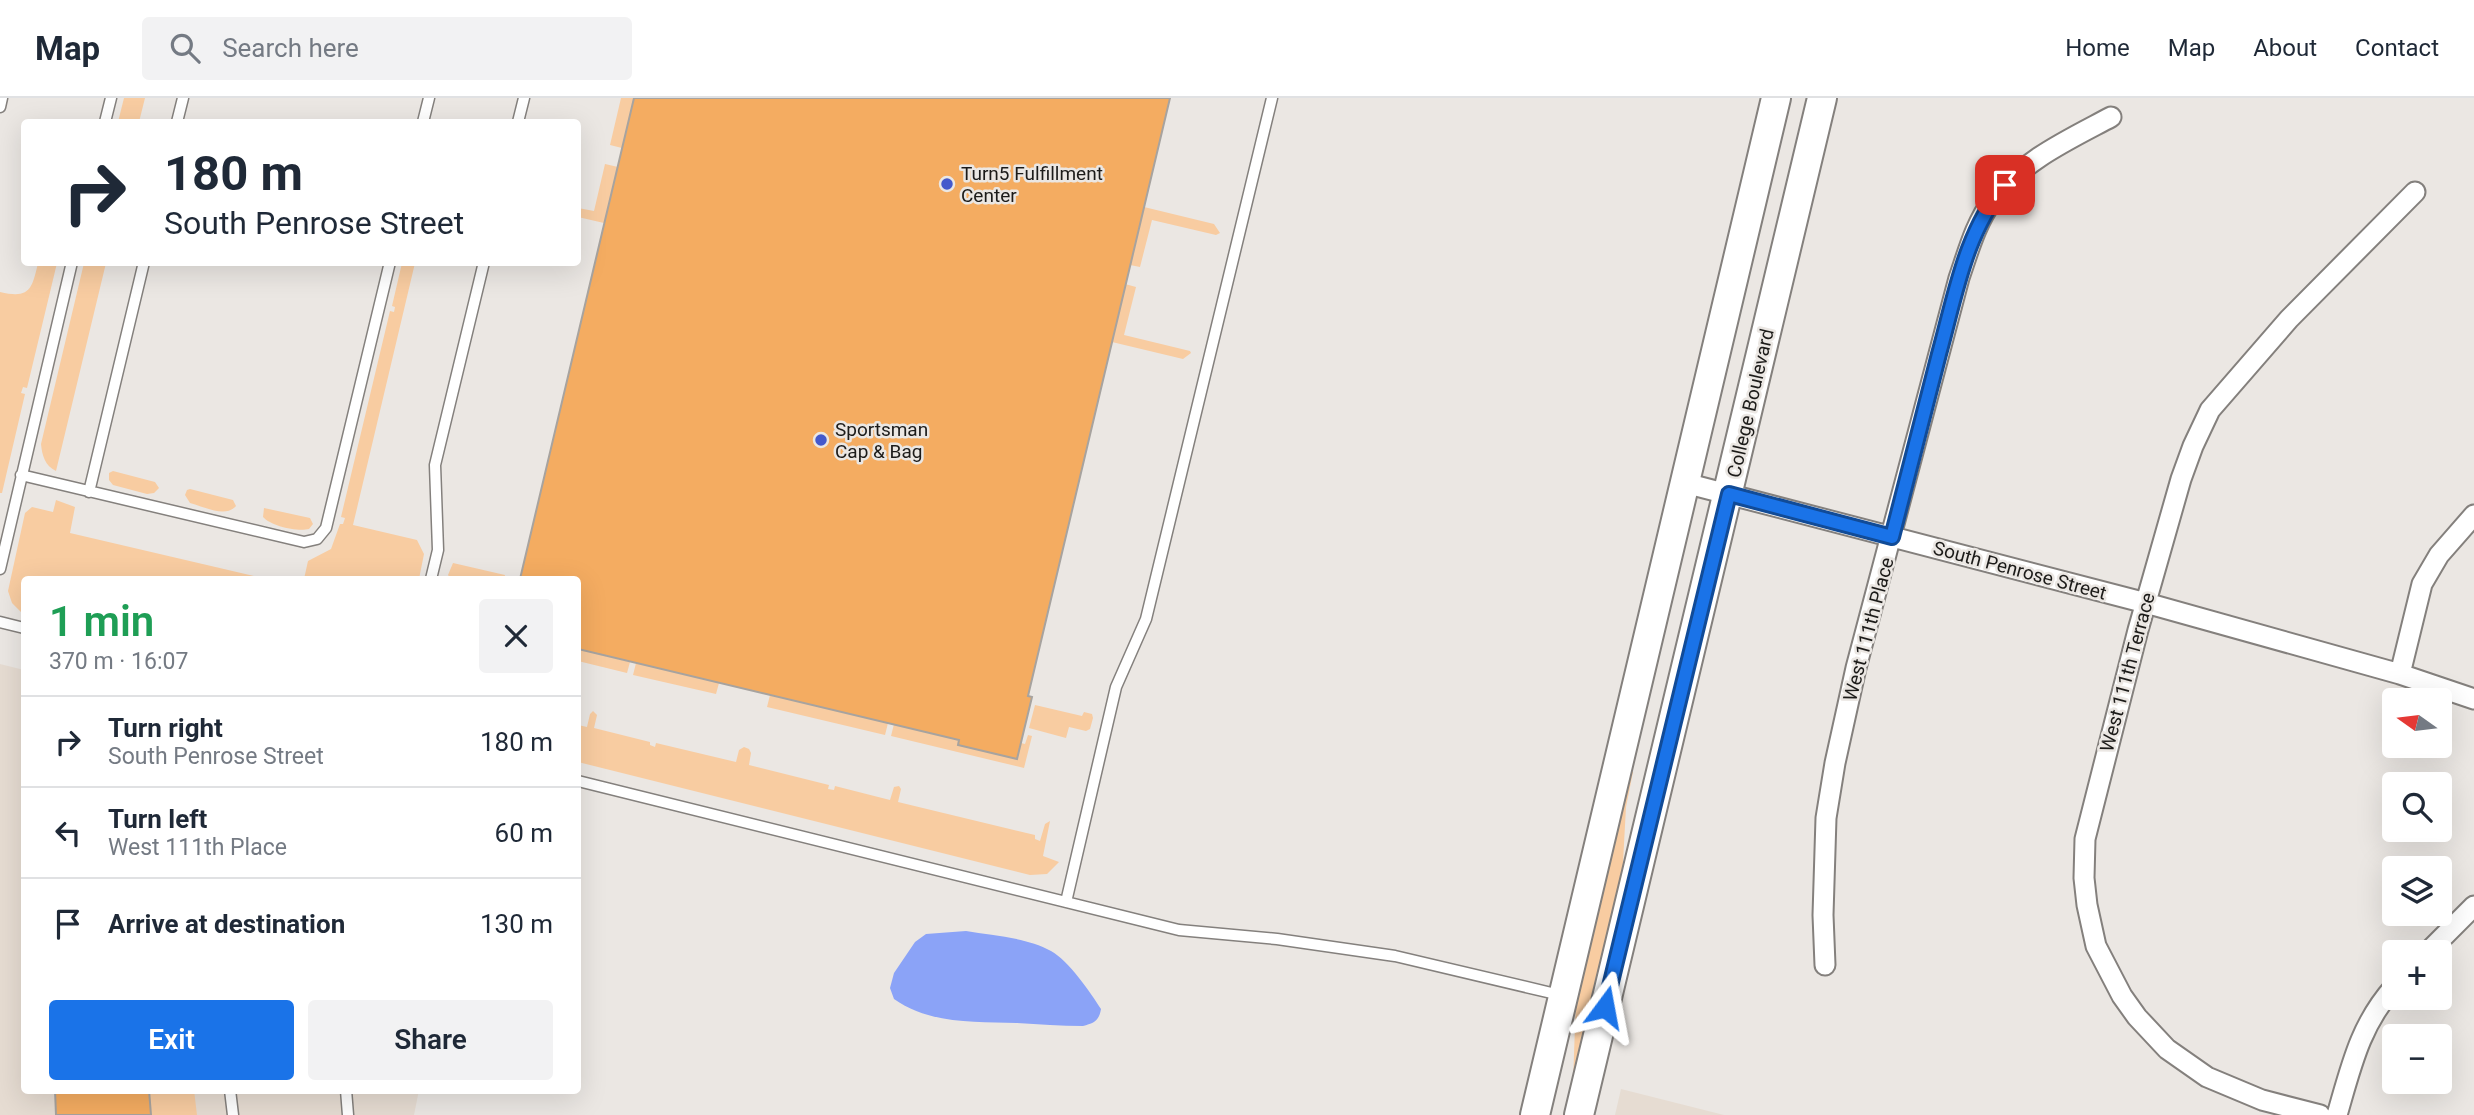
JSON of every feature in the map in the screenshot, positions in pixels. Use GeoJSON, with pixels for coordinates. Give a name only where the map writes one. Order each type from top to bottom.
{"type":"FeatureCollection","features":[{"type":"Feature","properties":{"kind":"main road"},"geometry":{"type":"LineString","coordinates":[[1535,1115],[1776,98]]}},
{"type":"Feature","properties":{"kind":"main road","name":"College Boulevard"},"geometry":{"type":"LineString","coordinates":[[1579,1115],[1822,98]]}},
{"type":"Feature","properties":{"kind":"street","name":"West 111th Place"},"geometry":{"type":"LineString","coordinates":[[1825,965],[1826,818],[1856,668],[1959,278],[1974,236],[1992,201],[2005,185],[2045,153],[2111,117]]}},
{"type":"Feature","properties":{"kind":"street","name":"West 111th Terrace"},"geometry":{"type":"LineString","coordinates":[[2320,1115],[2262,1100],[2207,1077],[2178,1057],[2137,1017],[2122,996],[2096,946],[2084,878],[2085,839],[2088,818],[2181,479],[2210,410],[2289,319],[2416,192]]}},
{"type":"Feature","properties":{"kind":"street","name":"South Penrose Street"},"geometry":{"type":"LineString","coordinates":[[1685,483],[2146,603],[2400,674],[2474,699]]}},
{"type":"Feature","properties":{"kind":"street"},"geometry":{"type":"LineString","coordinates":[[2400,674],[2422,584],[2439,555],[2474,515]]}},
{"type":"Feature","properties":{"kind":"street"},"geometry":{"type":"LineString","coordinates":[[2440,940],[2474,906]]}},
{"type":"Feature","properties":{"kind":"street"},"geometry":{"type":"LineString","coordinates":[[2337,1115],[2360,1039],[2371,1016],[2382,1002]]}},
{"type":"Feature","properties":{"kind":"lane"},"geometry":{"type":"LineString","coordinates":[[0,107],[2,98]]}},
{"type":"Feature","properties":{"kind":"lane"},"geometry":{"type":"LineString","coordinates":[[106,119],[111,98]]}},
{"type":"Feature","properties":{"kind":"lane"},"geometry":{"type":"LineString","coordinates":[[178,119],[183,98]]}},
{"type":"Feature","properties":{"kind":"lane"},"geometry":{"type":"LineString","coordinates":[[424,119],[429,98]]}},
{"type":"Feature","properties":{"kind":"lane"},"geometry":{"type":"LineString","coordinates":[[519,119],[524,98]]}},
{"type":"Feature","properties":{"kind":"lane"},"geometry":{"type":"LineString","coordinates":[[1066,902],[1116,687],[1146,619],[1272,98]]}},
{"type":"Feature","properties":{"kind":"lane"},"geometry":{"type":"LineString","coordinates":[[0,569],[71,266]]}},
{"type":"Feature","properties":{"kind":"lane"},"geometry":{"type":"LineString","coordinates":[[89,492],[143,266]]}},
{"type":"Feature","properties":{"kind":"lane"},"geometry":{"type":"LineString","coordinates":[[21,475],[304,542],[317,539],[326,528],[389,266]]}},
{"type":"Feature","properties":{"kind":"lane"},"geometry":{"type":"LineString","coordinates":[[432,576],[438,550],[435,465],[483,266]]}},
{"type":"Feature","properties":{"kind":"lane"},"geometry":{"type":"LineString","coordinates":[[0,622],[21,627]]}},
{"type":"Feature","properties":{"kind":"lane"},"geometry":{"type":"LineString","coordinates":[[581,782],[1179,930],[1277,939],[1395,956],[1564,996]]}},
{"type":"Feature","properties":{"kind":"lane"},"geometry":{"type":"LineString","coordinates":[[230,1094],[233,1115]]}},
{"type":"Feature","properties":{"kind":"lane"},"geometry":{"type":"LineString","coordinates":[[346,1094],[348,1115]]}},
{"type":"Feature","properties":{"kind":"shaded area"},"geometry":{"type":"Polygon","coordinates":[[[124,98],[145,98],[140,119],[119,119],[124,98]]]}},
{"type":"Feature","properties":{"kind":"shaded area"},"geometry":{"type":"Polygon","coordinates":[[[621,98],[634,98],[622,148],[610,145],[621,98]]]}},
{"type":"Feature","properties":{"kind":"shaded area"},"geometry":{"type":"Polygon","coordinates":[[[605,164],[618,167],[604,223],[581,218],[581,209],[594,211],[605,164]]]}},
{"type":"Feature","properties":{"kind":"shaded area"},"geometry":{"type":"Polygon","coordinates":[[[1144,207],[1214,224],[1220,233],[1216,235],[1152,220],[1140,267],[1130,265],[1144,207]]]}},
{"type":"Feature","properties":{"kind":"shaded area"},"geometry":{"type":"Polygon","coordinates":[[[37,266],[56,266],[27,388],[23,387],[21,393],[25,394],[0,493],[0,292],[24,293],[34,279],[37,266]]]}},
{"type":"Feature","properties":{"kind":"shaded area"},"geometry":{"type":"Polygon","coordinates":[[[83,266],[105,266],[56,471],[45,460],[41,444],[83,266]]]}},
{"type":"Feature","properties":{"kind":"shaded area"},"geometry":{"type":"Polygon","coordinates":[[[401,266],[414,266],[353,525],[417,540],[424,554],[420,576],[305,576],[308,561],[331,549],[345,518],[341,517],[390,311],[394,312],[395,307],[392,306],[401,266]]]}},
{"type":"Feature","properties":{"kind":"shaded area"},"geometry":{"type":"Polygon","coordinates":[[[1125,284],[1136,287],[1124,335],[1191,353],[1183,359],[1112,342],[1125,284]]]}},
{"type":"Feature","properties":{"kind":"shaded area"},"geometry":{"type":"Polygon","coordinates":[[[113,471],[155,482],[159,488],[154,493],[147,494],[113,485],[109,480],[109,473],[113,471]]]}},
{"type":"Feature","properties":{"kind":"shaded area"},"geometry":{"type":"Polygon","coordinates":[[[190,489],[233,500],[236,506],[221,511],[190,503],[185,495],[190,489]]]}},
{"type":"Feature","properties":{"kind":"shaded area"},"geometry":{"type":"Polygon","coordinates":[[[56,500],[75,507],[70,533],[254,576],[21,576],[21,612],[12,603],[8,591],[25,513],[32,507],[53,512],[56,500]]]}},
{"type":"Feature","properties":{"kind":"shaded area"},"geometry":{"type":"Polygon","coordinates":[[[264,508],[310,518],[313,524],[304,530],[278,526],[263,517],[264,508]]]}},
{"type":"Feature","properties":{"kind":"shaded area"},"geometry":{"type":"Polygon","coordinates":[[[453,563],[505,575],[449,576],[453,563]]]}},
{"type":"Feature","properties":{"kind":"shaded area"},"geometry":{"type":"Polygon","coordinates":[[[581,650],[630,662],[627,673],[581,662],[581,650]]]}},
{"type":"Feature","properties":{"kind":"shaded area"},"geometry":{"type":"Polygon","coordinates":[[[636,663],[719,683],[716,694],[633,675],[636,663]]]}},
{"type":"Feature","properties":{"kind":"shaded area"},"geometry":{"type":"Polygon","coordinates":[[[0,664],[21,669],[21,1094],[418,1094],[414,1115],[0,1115],[0,664]]]}},
{"type":"Feature","properties":{"kind":"shaded area"},"geometry":{"type":"Polygon","coordinates":[[[770,695],[888,723],[885,735],[767,707],[770,695]]]}},
{"type":"Feature","properties":{"kind":"shaded area"},"geometry":{"type":"Polygon","coordinates":[[[1035,705],[1082,716],[1084,712],[1092,714],[1090,729],[1086,731],[1069,727],[1066,738],[1029,728],[1035,705]]]}},
{"type":"Feature","properties":{"kind":"shaded area"},"geometry":{"type":"Polygon","coordinates":[[[593,711],[597,715],[594,728],[650,742],[650,745],[655,747],[656,743],[736,762],[739,750],[744,747],[751,753],[749,765],[829,785],[828,789],[834,790],[835,786],[890,800],[894,787],[899,786],[901,789],[898,802],[1035,835],[1035,839],[1040,841],[1045,824],[1050,821],[1043,856],[1059,862],[1047,874],[1030,875],[581,763],[581,726],[587,727],[593,711]]]}},
{"type":"Feature","properties":{"kind":"shaded area"},"geometry":{"type":"Polygon","coordinates":[[[894,724],[959,740],[958,745],[1017,759],[1021,743],[1025,744],[1028,735],[1032,736],[1024,768],[891,736],[894,724]]]}},
{"type":"Feature","properties":{"kind":"shaded area"},"geometry":{"type":"Polygon","coordinates":[[[1629,771],[1633,772],[1626,807],[1621,899],[1573,1083],[1576,998],[1629,771]]]}},
{"type":"Feature","properties":{"kind":"shaded area"},"geometry":{"type":"Polygon","coordinates":[[[1621,1089],[1724,1115],[1615,1115],[1621,1089]]]}},
{"type":"Feature","properties":{"kind":"shaded area"},"geometry":{"type":"Polygon","coordinates":[[[149,1094],[194,1094],[197,1115],[151,1115],[149,1094]]]}},
{"type":"Feature","properties":{"kind":"water"},"geometry":{"type":"Polygon","coordinates":[[[966,931],[1031,943],[1058,955],[1101,1009],[1097,1019],[1083,1026],[953,1020],[922,1013],[894,999],[890,988],[894,973],[915,942],[926,934],[966,931]]]}},
{"type":"Feature","properties":{"kind":"building","name":"Sportsman Cap & Bag"},"geometry":{"type":"Polygon","coordinates":[[[634,98],[1170,98],[1028,696],[1032,697],[1017,759],[958,745],[959,740],[581,650],[581,576],[521,576],[634,98]]]}},
{"type":"Feature","properties":{"kind":"building"},"geometry":{"type":"Polygon","coordinates":[[[55,1094],[149,1094],[151,1115],[56,1115],[55,1094]]]}},
{"type":"Feature","properties":{"kind":"place","name":"Turn5 Fulfillment Center"},"geometry":{"type":"Point","coordinates":[947,184]}},
{"type":"Feature","properties":{"kind":"place","name":"Sportsman Cap & Bag"},"geometry":{"type":"Point","coordinates":[821,440]}},
{"type":"Feature","properties":{"kind":"route"},"geometry":{"type":"LineString","coordinates":[[1605,1007],[1729,494],[1892,537],[1959,278],[1974,236],[1992,201],[2005,185]]}}]}
